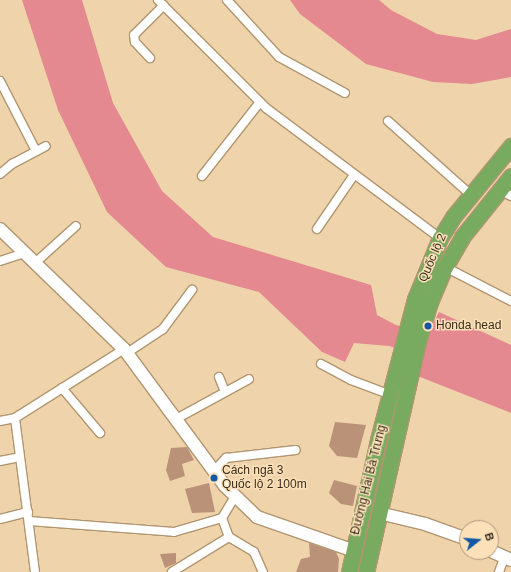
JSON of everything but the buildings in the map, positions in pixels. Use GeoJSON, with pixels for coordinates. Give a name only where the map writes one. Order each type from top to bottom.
{"type":"FeatureCollection","features":[{"type":"Feature","properties":{"kind":"highway","name":"Quốc lộ 2"},"geometry":{"type":"LineString","coordinates":[[397,392],[415,299],[440,238],[470,194],[511,146]]}},
{"type":"Feature","properties":{"kind":"highway","name":"Quốc lộ 2"},"geometry":{"type":"LineString","coordinates":[[397,392],[430,302],[445,267],[462,237],[506,193],[511,176]]}},
{"type":"Feature","properties":{"kind":"highway","name":"Đường Hai Bà Trưng"},"geometry":{"type":"LineString","coordinates":[[366,572],[380,513],[397,392]]}},
{"type":"Feature","properties":{"kind":"highway","name":"Đường Hai Bà Trưng"},"geometry":{"type":"LineString","coordinates":[[349,572],[352,550],[397,392]]}},
{"type":"Feature","properties":{"kind":"street"},"geometry":{"type":"LineString","coordinates":[[227,0],[279,57],[345,93]]}},
{"type":"Feature","properties":{"kind":"street"},"geometry":{"type":"LineString","coordinates":[[150,58],[135,42],[134,35],[161,3],[260,102],[354,175],[440,238]]}},
{"type":"Feature","properties":{"kind":"street"},"geometry":{"type":"LineString","coordinates":[[0,81],[36,152]]}},
{"type":"Feature","properties":{"kind":"street"},"geometry":{"type":"LineString","coordinates":[[202,176],[260,102]]}},
{"type":"Feature","properties":{"kind":"street"},"geometry":{"type":"LineString","coordinates":[[388,121],[470,194]]}},
{"type":"Feature","properties":{"kind":"street"},"geometry":{"type":"LineString","coordinates":[[0,174],[12,164],[46,146]]}},
{"type":"Feature","properties":{"kind":"street"},"geometry":{"type":"LineString","coordinates":[[317,229],[354,175]]}},
{"type":"Feature","properties":{"kind":"street"},"geometry":{"type":"LineString","coordinates":[[35,263],[76,226]]}},
{"type":"Feature","properties":{"kind":"street"},"geometry":{"type":"LineString","coordinates":[[0,229],[126,351],[214,471],[235,496],[257,517],[352,550]]}},
{"type":"Feature","properties":{"kind":"street"},"geometry":{"type":"LineString","coordinates":[[0,261],[24,253]]}},
{"type":"Feature","properties":{"kind":"street"},"geometry":{"type":"LineString","coordinates":[[445,267],[511,302]]}},
{"type":"Feature","properties":{"kind":"street"},"geometry":{"type":"LineString","coordinates":[[0,421],[15,418],[62,388],[163,329],[192,290]]}},
{"type":"Feature","properties":{"kind":"street"},"geometry":{"type":"LineString","coordinates":[[321,364],[351,380],[397,392]]}},
{"type":"Feature","properties":{"kind":"street"},"geometry":{"type":"LineString","coordinates":[[219,377],[225,392]]}},
{"type":"Feature","properties":{"kind":"street"},"geometry":{"type":"LineString","coordinates":[[176,419],[249,379]]}},
{"type":"Feature","properties":{"kind":"street"},"geometry":{"type":"LineString","coordinates":[[62,388],[100,433]]}},
{"type":"Feature","properties":{"kind":"street"},"geometry":{"type":"LineString","coordinates":[[15,418],[35,572]]}},
{"type":"Feature","properties":{"kind":"street"},"geometry":{"type":"LineString","coordinates":[[214,471],[226,458],[296,450]]}},
{"type":"Feature","properties":{"kind":"street"},"geometry":{"type":"LineString","coordinates":[[0,461],[20,457]]}},
{"type":"Feature","properties":{"kind":"street"},"geometry":{"type":"LineString","coordinates":[[29,521],[174,532],[222,518],[235,496]]}},
{"type":"Feature","properties":{"kind":"street"},"geometry":{"type":"LineString","coordinates":[[0,519],[28,512]]}},
{"type":"Feature","properties":{"kind":"street"},"geometry":{"type":"LineString","coordinates":[[380,513],[425,524],[459,536]]}},
{"type":"Feature","properties":{"kind":"street"},"geometry":{"type":"LineString","coordinates":[[222,518],[229,537],[254,552],[263,572]]}},
{"type":"Feature","properties":{"kind":"street"},"geometry":{"type":"LineString","coordinates":[[172,572],[229,537]]}},
{"type":"Feature","properties":{"kind":"street"},"geometry":{"type":"LineString","coordinates":[[500,572],[508,559]]}},
{"type":"Feature","properties":{"kind":"shaded area"},"geometry":{"type":"Polygon","coordinates":[[[22,0],[82,0],[113,103],[162,191],[213,237],[371,285],[377,315],[396,325],[428,333],[439,312],[511,345],[511,413],[415,375],[420,356],[389,346],[354,343],[345,362],[322,352],[259,292],[166,267],[107,212],[58,110],[22,0]]]}},
{"type":"Feature","properties":{"kind":"shaded area"},"geometry":{"type":"Polygon","coordinates":[[[290,0],[379,0],[391,10],[437,34],[476,40],[511,29],[511,77],[472,84],[433,82],[366,64],[300,14],[290,0]]]}},
{"type":"Feature","properties":{"kind":"place","name":"Honda head"},"geometry":{"type":"Point","coordinates":[428,326]}},
{"type":"Feature","properties":{"kind":"place","name":"Cách ngã 3 Quốc lộ 2 100m"},"geometry":{"type":"Point","coordinates":[214,478]}}]}
